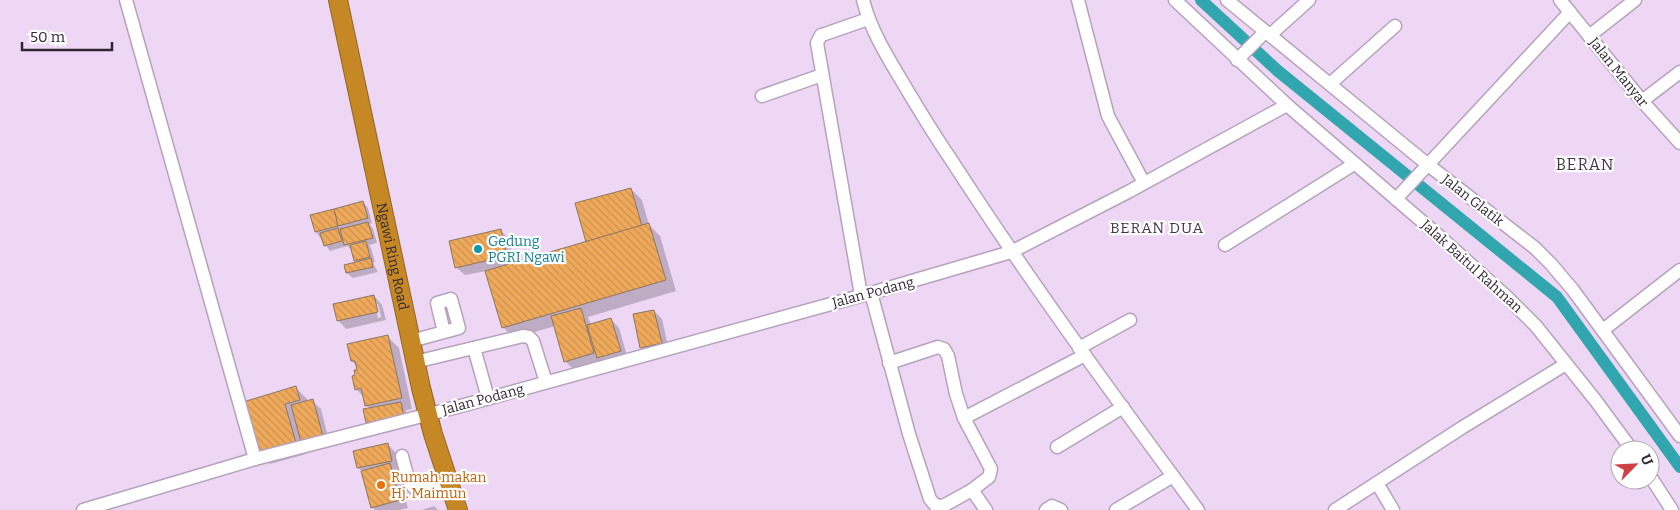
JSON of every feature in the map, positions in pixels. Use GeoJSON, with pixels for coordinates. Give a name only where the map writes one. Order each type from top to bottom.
{"type":"FeatureCollection","features":[{"type":"Feature","properties":{"kind":"highway","name":"Ngawi Ring Road"},"geometry":{"type":"LineString","coordinates":[[338,0],[428,414],[458,510]]}},
{"type":"Feature","properties":{"kind":"street"},"geometry":{"type":"LineString","coordinates":[[126,0],[255,459]]}},
{"type":"Feature","properties":{"kind":"street"},"geometry":{"type":"LineString","coordinates":[[863,0],[868,18],[924,120],[1011,252],[1198,510]]}},
{"type":"Feature","properties":{"kind":"street"},"geometry":{"type":"LineString","coordinates":[[1078,0],[1108,116],[1144,183]]}},
{"type":"Feature","properties":{"kind":"street","name":"Jalak Baitul Rahman"},"geometry":{"type":"LineString","coordinates":[[1175,0],[1287,105],[1507,297],[1536,326],[1625,440]]}},
{"type":"Feature","properties":{"kind":"street","name":"Jalan Glatik"},"geometry":{"type":"LineString","coordinates":[[1227,0],[1264,36],[1330,84],[1535,248],[1573,290],[1680,436]]}},
{"type":"Feature","properties":{"kind":"street"},"geometry":{"type":"LineString","coordinates":[[1237,60],[1309,0]]}},
{"type":"Feature","properties":{"kind":"street","name":"Jalan Manyar"},"geometry":{"type":"LineString","coordinates":[[1560,0],[1642,101],[1679,139]]}},
{"type":"Feature","properties":{"kind":"street"},"geometry":{"type":"LineString","coordinates":[[1589,36],[1635,0]]}},
{"type":"Feature","properties":{"kind":"street"},"geometry":{"type":"LineString","coordinates":[[1396,199],[1570,12]]}},
{"type":"Feature","properties":{"kind":"street"},"geometry":{"type":"LineString","coordinates":[[868,18],[821,35],[817,43],[866,294],[889,363],[908,434],[930,499],[935,505],[943,506],[972,490],[989,477],[991,469],[964,418],[956,394],[948,356],[944,349],[938,347],[889,363]]}},
{"type":"Feature","properties":{"kind":"street"},"geometry":{"type":"LineString","coordinates":[[1330,84],[1395,26]]}},
{"type":"Feature","properties":{"kind":"street"},"geometry":{"type":"LineString","coordinates":[[1642,101],[1680,72]]}},
{"type":"Feature","properties":{"kind":"street"},"geometry":{"type":"LineString","coordinates":[[762,96],[822,75]]}},
{"type":"Feature","properties":{"kind":"street","name":"Jalan Podang"},"geometry":{"type":"LineString","coordinates":[[83,510],[255,459],[488,398],[1011,252],[1144,183],[1287,105]]}},
{"type":"Feature","properties":{"kind":"street"},"geometry":{"type":"LineString","coordinates":[[1225,245],[1354,164]]}},
{"type":"Feature","properties":{"kind":"street"},"geometry":{"type":"LineString","coordinates":[[1603,330],[1680,270]]}},
{"type":"Feature","properties":{"kind":"street"},"geometry":{"type":"LineString","coordinates":[[964,418],[1082,351],[1130,320]]}},
{"type":"Feature","properties":{"kind":"street"},"geometry":{"type":"LineString","coordinates":[[411,341],[444,332]]}},
{"type":"Feature","properties":{"kind":"street"},"geometry":{"type":"LineString","coordinates":[[416,362],[523,336],[529,337],[533,342],[546,382]]}},
{"type":"Feature","properties":{"kind":"street"},"geometry":{"type":"LineString","coordinates":[[474,348],[488,398]]}},
{"type":"Feature","properties":{"kind":"street"},"geometry":{"type":"LineString","coordinates":[[1336,510],[1463,427],[1566,364]]}},
{"type":"Feature","properties":{"kind":"street"},"geometry":{"type":"LineString","coordinates":[[1057,447],[1123,407]]}},
{"type":"Feature","properties":{"kind":"street"},"geometry":{"type":"LineString","coordinates":[[402,456],[409,484],[413,488],[421,490],[448,480]]}},
{"type":"Feature","properties":{"kind":"street"},"geometry":{"type":"LineString","coordinates":[[1116,510],[1173,476]]}},
{"type":"Feature","properties":{"kind":"street"},"geometry":{"type":"LineString","coordinates":[[1377,483],[1393,510]]}},
{"type":"Feature","properties":{"kind":"street"},"geometry":{"type":"LineString","coordinates":[[972,490],[986,510]]}},
{"type":"Feature","properties":{"kind":"street"},"geometry":{"type":"LineString","coordinates":[[1659,490],[1672,510]]}},
{"type":"Feature","properties":{"kind":"street"},"geometry":{"type":"LineString","coordinates":[[1046,510],[1052,506],[1061,510]]}},
{"type":"Feature","properties":{"kind":"building"},"geometry":{"type":"Polygon","coordinates":[[[631,188],[642,226],[586,242],[575,203],[631,188]]]}},
{"type":"Feature","properties":{"kind":"building"},"geometry":{"type":"Polygon","coordinates":[[[363,201],[368,218],[338,226],[334,209],[363,201]]]}},
{"type":"Feature","properties":{"kind":"building"},"geometry":{"type":"Polygon","coordinates":[[[334,209],[338,226],[315,232],[310,215],[334,209]]]}},
{"type":"Feature","properties":{"kind":"building"},"geometry":{"type":"Polygon","coordinates":[[[368,222],[373,238],[344,245],[340,229],[368,222]]]}},
{"type":"Feature","properties":{"kind":"building"},"geometry":{"type":"Polygon","coordinates":[[[649,223],[666,280],[502,328],[485,271],[649,223]]]}},
{"type":"Feature","properties":{"kind":"building"},"geometry":{"type":"Polygon","coordinates":[[[338,228],[342,241],[324,246],[320,233],[338,228]]]}},
{"type":"Feature","properties":{"kind":"building","name":"Gedung PGRI Ngawi"},"geometry":{"type":"Polygon","coordinates":[[[501,229],[507,256],[455,268],[449,241],[501,229]]]}},
{"type":"Feature","properties":{"kind":"building"},"geometry":{"type":"Polygon","coordinates":[[[366,241],[370,257],[354,261],[350,245],[366,241]]]}},
{"type":"Feature","properties":{"kind":"building"},"geometry":{"type":"Polygon","coordinates":[[[371,258],[373,267],[346,273],[344,265],[371,258]]]}},
{"type":"Feature","properties":{"kind":"building"},"geometry":{"type":"Polygon","coordinates":[[[374,295],[378,312],[337,321],[333,304],[374,295]]]}},
{"type":"Feature","properties":{"kind":"building"},"geometry":{"type":"Polygon","coordinates":[[[581,308],[594,353],[564,362],[551,316],[581,308]]]}},
{"type":"Feature","properties":{"kind":"building"},"geometry":{"type":"Polygon","coordinates":[[[654,310],[662,343],[640,348],[633,314],[654,310]]]}},
{"type":"Feature","properties":{"kind":"building"},"geometry":{"type":"Polygon","coordinates":[[[611,318],[621,351],[597,358],[587,325],[611,318]]]}},
{"type":"Feature","properties":{"kind":"building"},"geometry":{"type":"Polygon","coordinates":[[[388,335],[402,398],[365,406],[361,388],[355,390],[352,376],[355,375],[354,370],[357,370],[355,361],[351,361],[347,344],[388,335]]]}},
{"type":"Feature","properties":{"kind":"building"},"geometry":{"type":"Polygon","coordinates":[[[296,386],[300,400],[285,404],[296,443],[258,454],[243,402],[296,386]]]}},
{"type":"Feature","properties":{"kind":"building"},"geometry":{"type":"Polygon","coordinates":[[[313,399],[323,436],[301,442],[291,405],[313,399]]]}},
{"type":"Feature","properties":{"kind":"building"},"geometry":{"type":"Polygon","coordinates":[[[401,402],[404,416],[366,423],[363,409],[401,402]]]}},
{"type":"Feature","properties":{"kind":"building"},"geometry":{"type":"Polygon","coordinates":[[[388,443],[392,461],[357,468],[353,451],[388,443]]]}},
{"type":"Feature","properties":{"kind":"building","name":"Rumah makan Hj. Maimun"},"geometry":{"type":"Polygon","coordinates":[[[390,463],[400,500],[371,508],[361,471],[390,463]]]}},
{"type":"Feature","properties":{"kind":"waterway"},"geometry":{"type":"LineString","coordinates":[[1201,0],[1278,71],[1557,297],[1680,467]]}},
{"type":"Feature","properties":{"kind":"place","name":"Gedung PGRI Ngawi"},"geometry":{"type":"Point","coordinates":[478,249]}},
{"type":"Feature","properties":{"kind":"place","name":"Rumah makan Hj. Maimun"},"geometry":{"type":"Point","coordinates":[381,485]}},
{"type":"Feature","properties":{"kind":"district","name":"BERAN"},"geometry":{"type":"Point","coordinates":[1585,164]}},
{"type":"Feature","properties":{"kind":"district","name":"BERAN DUA"},"geometry":{"type":"Point","coordinates":[1157,228]}}]}
